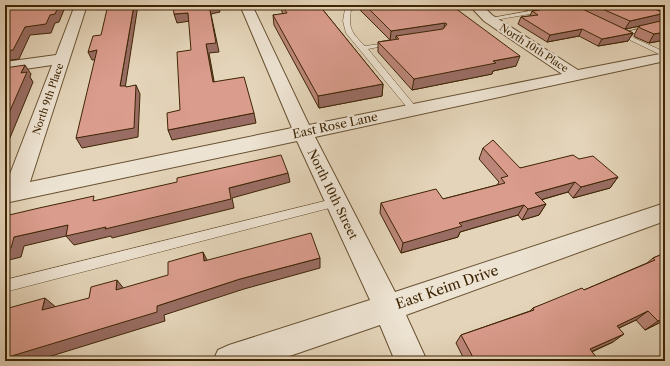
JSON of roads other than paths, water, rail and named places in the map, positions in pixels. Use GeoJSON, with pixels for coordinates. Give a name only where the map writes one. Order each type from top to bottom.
{"type":"FeatureCollection","features":[{"type":"Feature","properties":{"kind":"street","name":"North 9th Place"},"geometry":{"type":"LineString","coordinates":[[10,194],[62,59],[80,5]]}},
{"type":"Feature","properties":{"kind":"street","name":"North 10th Street"},"geometry":{"type":"LineString","coordinates":[[246,5],[302,132],[388,308],[410,361]]}},
{"type":"Feature","properties":{"kind":"street","name":"North 10th Place"},"geometry":{"type":"LineString","coordinates":[[475,5],[489,19],[576,76]]}},
{"type":"Feature","properties":{"kind":"street"},"geometry":{"type":"LineString","coordinates":[[634,5],[665,18]]}},
{"type":"Feature","properties":{"kind":"street","name":"East Rose Lane"},"geometry":{"type":"LineString","coordinates":[[10,194],[576,76],[665,56]]}},
{"type":"Feature","properties":{"kind":"street"},"geometry":{"type":"LineString","coordinates":[[5,67],[62,59]]}},
{"type":"Feature","properties":{"kind":"street","name":"East Keim Drive"},"geometry":{"type":"LineString","coordinates":[[229,361],[388,308],[652,215],[665,212]]}},
{"type":"Feature","properties":{"kind":"lane"},"geometry":{"type":"LineString","coordinates":[[382,5],[346,7],[348,32],[413,109]]}},
{"type":"Feature","properties":{"kind":"lane"},"geometry":{"type":"LineString","coordinates":[[489,19],[552,9]]}},
{"type":"Feature","properties":{"kind":"lane"},"geometry":{"type":"LineString","coordinates":[[665,24],[622,32],[632,40],[665,56]]}},
{"type":"Feature","properties":{"kind":"lane"},"geometry":{"type":"LineString","coordinates":[[363,48],[402,42]]}},
{"type":"Feature","properties":{"kind":"lane"},"geometry":{"type":"LineString","coordinates":[[5,286],[337,202]]}}]}
